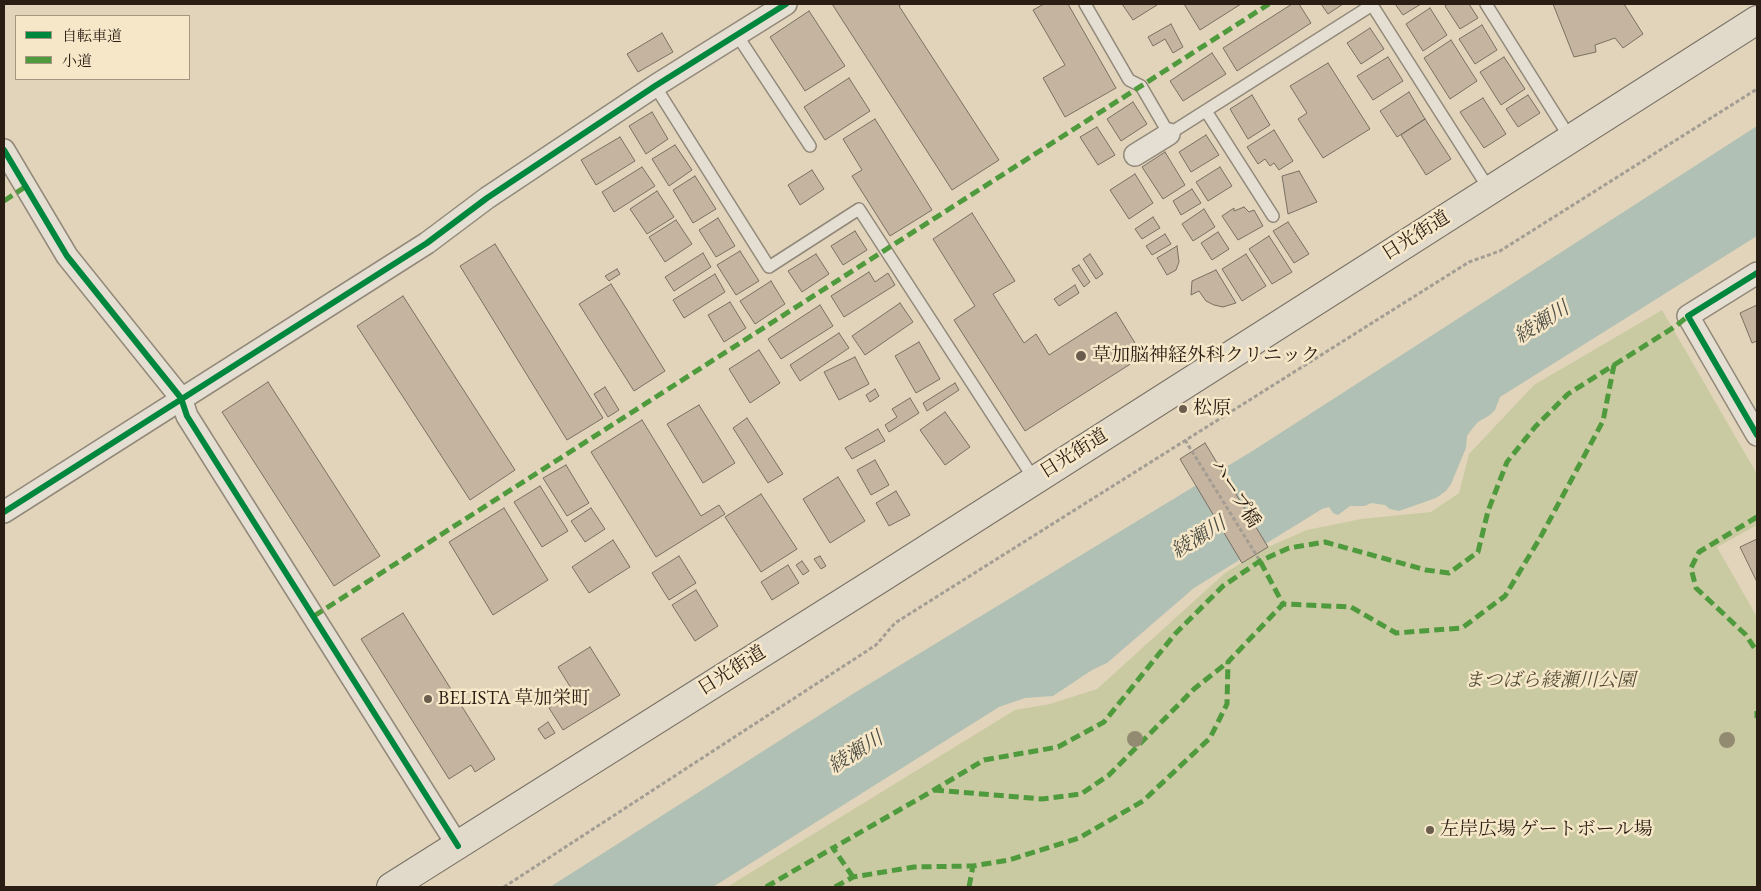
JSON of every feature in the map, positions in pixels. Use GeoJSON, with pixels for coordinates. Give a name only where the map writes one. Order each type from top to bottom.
{"type":"FeatureCollection","features":[{"type":"Feature","properties":{"kind":"main road","name":"日光街道"},"geometry":{"type":"LineString","coordinates":[[391,887],[886,575],[1757,20]]}},
{"type":"Feature","properties":{"kind":"street"},"geometry":{"type":"LineString","coordinates":[[4,512],[181,398],[427,244],[487,198],[655,86],[786,4]]}},
{"type":"Feature","properties":{"kind":"street"},"geometry":{"type":"LineString","coordinates":[[1135,155],[1170,134]]}},
{"type":"Feature","properties":{"kind":"street"},"geometry":{"type":"LineString","coordinates":[[4,150],[67,256],[181,398],[187,416],[458,846]]}},
{"type":"Feature","properties":{"kind":"street"},"geometry":{"type":"LineString","coordinates":[[1757,273],[1688,316],[1757,435]]}},
{"type":"Feature","properties":{"kind":"lane"},"geometry":{"type":"LineString","coordinates":[[1085,4],[1129,80],[1141,86],[1170,134],[1372,5],[1489,189]]}},
{"type":"Feature","properties":{"kind":"lane"},"geometry":{"type":"LineString","coordinates":[[1486,4],[1570,138]]}},
{"type":"Feature","properties":{"kind":"lane"},"geometry":{"type":"LineString","coordinates":[[737,35],[810,146]]}},
{"type":"Feature","properties":{"kind":"lane"},"geometry":{"type":"LineString","coordinates":[[655,86],[769,266],[859,209],[1034,479]]}},
{"type":"Feature","properties":{"kind":"lane"},"geometry":{"type":"LineString","coordinates":[[1206,111],[1273,216]]}},
{"type":"Feature","properties":{"kind":"path"},"geometry":{"type":"LineString","coordinates":[[504,887],[876,645],[895,623],[1469,262],[1500,251],[1757,89]]}},
{"type":"Feature","properties":{"kind":"green space","name":"まつばら綾瀬川公園"},"geometry":{"type":"Polygon","coordinates":[[[1662,310],[1757,474],[1757,525],[1717,547],[1757,617],[1757,887],[727,887],[1015,710],[1050,704],[1097,689],[1225,573],[1268,547],[1307,530],[1361,519],[1431,512],[1459,493],[1469,454],[1534,385],[1662,310]]]}},
{"type":"Feature","properties":{"kind":"water","name":"綾瀬川"},"geometry":{"type":"Polygon","coordinates":[[[1757,126],[1757,236],[1500,397],[1495,410],[1478,422],[1467,436],[1466,448],[1451,484],[1446,491],[1436,498],[1399,511],[1390,509],[1385,505],[1371,503],[1365,506],[1350,506],[1338,515],[1333,513],[1329,507],[1322,509],[1194,588],[1107,663],[1092,670],[1053,696],[1025,698],[999,707],[713,887],[550,887],[851,695],[1254,450],[1757,126]]]}},
{"type":"Feature","properties":{"kind":"building"},"geometry":{"type":"Polygon","coordinates":[[[832,4],[902,4],[899,6],[999,160],[952,190],[832,4]]]}},
{"type":"Feature","properties":{"kind":"building"},"geometry":{"type":"Polygon","coordinates":[[[1044,4],[1068,4],[1116,88],[1065,117],[1043,78],[1065,65],[1033,10],[1044,4]]]}},
{"type":"Feature","properties":{"kind":"building"},"geometry":{"type":"Polygon","coordinates":[[[1122,4],[1157,4],[1157,5],[1133,20],[1122,4]]]}},
{"type":"Feature","properties":{"kind":"building"},"geometry":{"type":"Polygon","coordinates":[[[1184,4],[1241,4],[1200,30],[1184,4]]]}},
{"type":"Feature","properties":{"kind":"building"},"geometry":{"type":"Polygon","coordinates":[[[1292,4],[1299,4],[1311,23],[1237,71],[1223,48],[1292,4]]]}},
{"type":"Feature","properties":{"kind":"building"},"geometry":{"type":"Polygon","coordinates":[[[1321,4],[1343,4],[1328,14],[1321,4]]]}},
{"type":"Feature","properties":{"kind":"building"},"geometry":{"type":"Polygon","coordinates":[[[1395,4],[1421,4],[1403,15],[1395,4]]]}},
{"type":"Feature","properties":{"kind":"building"},"geometry":{"type":"Polygon","coordinates":[[[1448,4],[1469,4],[1478,18],[1460,29],[1445,6],[1448,4]]]}},
{"type":"Feature","properties":{"kind":"building"},"geometry":{"type":"Polygon","coordinates":[[[1553,4],[1624,4],[1643,34],[1623,48],[1615,38],[1595,45],[1596,52],[1574,57],[1553,4]]]}},
{"type":"Feature","properties":{"kind":"building"},"geometry":{"type":"Polygon","coordinates":[[[1430,8],[1447,35],[1423,51],[1406,24],[1430,8]]]}},
{"type":"Feature","properties":{"kind":"building"},"geometry":{"type":"Polygon","coordinates":[[[809,11],[845,66],[805,91],[770,37],[809,11]]]}},
{"type":"Feature","properties":{"kind":"building"},"geometry":{"type":"Polygon","coordinates":[[[1171,24],[1183,47],[1173,53],[1165,39],[1153,46],[1148,37],[1171,24]]]}},
{"type":"Feature","properties":{"kind":"building"},"geometry":{"type":"Polygon","coordinates":[[[1482,25],[1497,50],[1475,64],[1459,39],[1482,25]]]}},
{"type":"Feature","properties":{"kind":"building"},"geometry":{"type":"Polygon","coordinates":[[[1370,28],[1384,49],[1361,64],[1347,43],[1370,28]]]}},
{"type":"Feature","properties":{"kind":"building"},"geometry":{"type":"Polygon","coordinates":[[[662,33],[673,52],[638,72],[627,54],[662,33]]]}},
{"type":"Feature","properties":{"kind":"building"},"geometry":{"type":"Polygon","coordinates":[[[1451,40],[1477,81],[1450,99],[1424,58],[1451,40]]]}},
{"type":"Feature","properties":{"kind":"building"},"geometry":{"type":"Polygon","coordinates":[[[1212,53],[1226,74],[1183,101],[1170,81],[1212,53]]]}},
{"type":"Feature","properties":{"kind":"building"},"geometry":{"type":"Polygon","coordinates":[[[1388,57],[1403,81],[1373,100],[1357,76],[1388,57]]]}},
{"type":"Feature","properties":{"kind":"building"},"geometry":{"type":"Polygon","coordinates":[[[1504,57],[1525,89],[1501,105],[1480,72],[1504,57]]]}},
{"type":"Feature","properties":{"kind":"building"},"geometry":{"type":"Polygon","coordinates":[[[1328,63],[1370,129],[1323,158],[1298,119],[1307,113],[1290,86],[1328,63]]]}},
{"type":"Feature","properties":{"kind":"building"},"geometry":{"type":"Polygon","coordinates":[[[849,78],[870,111],[825,140],[804,107],[849,78]]]}},
{"type":"Feature","properties":{"kind":"building"},"geometry":{"type":"Polygon","coordinates":[[[1409,92],[1425,119],[1397,137],[1380,111],[1409,92]]]}},
{"type":"Feature","properties":{"kind":"building"},"geometry":{"type":"Polygon","coordinates":[[[1252,95],[1270,125],[1248,139],[1230,109],[1252,95]]]}},
{"type":"Feature","properties":{"kind":"building"},"geometry":{"type":"Polygon","coordinates":[[[1528,95],[1540,113],[1518,127],[1506,109],[1528,95]]]}},
{"type":"Feature","properties":{"kind":"building"},"geometry":{"type":"Polygon","coordinates":[[[1483,98],[1506,134],[1484,148],[1460,112],[1483,98]]]}},
{"type":"Feature","properties":{"kind":"building"},"geometry":{"type":"Polygon","coordinates":[[[1133,102],[1147,124],[1121,141],[1107,119],[1133,102]]]}},
{"type":"Feature","properties":{"kind":"building"},"geometry":{"type":"Polygon","coordinates":[[[652,112],[668,139],[646,154],[629,126],[652,112]]]}},
{"type":"Feature","properties":{"kind":"building"},"geometry":{"type":"Polygon","coordinates":[[[875,119],[932,210],[890,236],[852,176],[862,170],[843,139],[875,119]]]}},
{"type":"Feature","properties":{"kind":"building"},"geometry":{"type":"Polygon","coordinates":[[[1425,119],[1451,159],[1426,175],[1401,135],[1425,119]]]}},
{"type":"Feature","properties":{"kind":"building"},"geometry":{"type":"Polygon","coordinates":[[[1097,127],[1115,155],[1098,165],[1080,137],[1097,127]]]}},
{"type":"Feature","properties":{"kind":"building"},"geometry":{"type":"Polygon","coordinates":[[[1274,130],[1293,161],[1279,170],[1274,163],[1270,166],[1265,159],[1258,164],[1247,147],[1274,130]]]}},
{"type":"Feature","properties":{"kind":"building"},"geometry":{"type":"Polygon","coordinates":[[[1206,135],[1219,155],[1191,172],[1179,152],[1206,135]]]}},
{"type":"Feature","properties":{"kind":"building"},"geometry":{"type":"Polygon","coordinates":[[[620,137],[635,161],[596,185],[581,160],[620,137]]]}},
{"type":"Feature","properties":{"kind":"building"},"geometry":{"type":"Polygon","coordinates":[[[675,145],[692,170],[669,186],[652,159],[675,145]]]}},
{"type":"Feature","properties":{"kind":"building"},"geometry":{"type":"Polygon","coordinates":[[[1165,152],[1185,185],[1163,199],[1142,167],[1165,152]]]}},
{"type":"Feature","properties":{"kind":"building"},"geometry":{"type":"Polygon","coordinates":[[[642,167],[655,186],[614,212],[602,192],[642,167]]]}},
{"type":"Feature","properties":{"kind":"building"},"geometry":{"type":"Polygon","coordinates":[[[1220,167],[1232,186],[1208,201],[1196,182],[1220,167]]]}},
{"type":"Feature","properties":{"kind":"building"},"geometry":{"type":"Polygon","coordinates":[[[812,170],[824,189],[800,205],[788,185],[812,170]]]}},
{"type":"Feature","properties":{"kind":"building"},"geometry":{"type":"Polygon","coordinates":[[[1299,171],[1317,202],[1288,214],[1282,176],[1299,171]]]}},
{"type":"Feature","properties":{"kind":"building"},"geometry":{"type":"Polygon","coordinates":[[[1135,174],[1153,203],[1129,219],[1110,190],[1135,174]]]}},
{"type":"Feature","properties":{"kind":"building"},"geometry":{"type":"Polygon","coordinates":[[[695,176],[716,209],[693,223],[673,190],[695,176]]]}},
{"type":"Feature","properties":{"kind":"building"},"geometry":{"type":"Polygon","coordinates":[[[1192,189],[1201,203],[1181,215],[1173,201],[1192,189]]]}},
{"type":"Feature","properties":{"kind":"building"},"geometry":{"type":"Polygon","coordinates":[[[657,191],[674,217],[647,234],[630,209],[657,191]]]}},
{"type":"Feature","properties":{"kind":"building"},"geometry":{"type":"Polygon","coordinates":[[[1244,207],[1249,212],[1254,210],[1263,226],[1238,240],[1222,216],[1234,208],[1234,211],[1244,207]]]}},
{"type":"Feature","properties":{"kind":"building"},"geometry":{"type":"Polygon","coordinates":[[[1204,209],[1215,227],[1193,241],[1182,224],[1204,209]]]}},
{"type":"Feature","properties":{"kind":"building"},"geometry":{"type":"Polygon","coordinates":[[[972,213],[1015,281],[993,294],[1024,343],[1036,334],[1049,355],[1116,312],[1143,356],[1025,431],[954,320],[975,306],[933,239],[972,213]]]}},
{"type":"Feature","properties":{"kind":"building"},"geometry":{"type":"Polygon","coordinates":[[[1153,217],[1160,228],[1142,239],[1135,229],[1153,217]]]}},
{"type":"Feature","properties":{"kind":"building"},"geometry":{"type":"Polygon","coordinates":[[[718,218],[735,246],[716,257],[699,230],[718,218]]]}},
{"type":"Feature","properties":{"kind":"building"},"geometry":{"type":"Polygon","coordinates":[[[676,220],[692,244],[665,262],[649,237],[676,220]]]}},
{"type":"Feature","properties":{"kind":"building"},"geometry":{"type":"Polygon","coordinates":[[[1288,222],[1309,254],[1294,263],[1273,231],[1288,222]]]}},
{"type":"Feature","properties":{"kind":"building"},"geometry":{"type":"Polygon","coordinates":[[[855,231],[867,250],[843,265],[831,246],[855,231]]]}},
{"type":"Feature","properties":{"kind":"building"},"geometry":{"type":"Polygon","coordinates":[[[1218,232],[1229,249],[1212,260],[1201,243],[1218,232]]]}},
{"type":"Feature","properties":{"kind":"building"},"geometry":{"type":"Polygon","coordinates":[[[1165,234],[1171,244],[1152,255],[1146,246],[1165,234]]]}},
{"type":"Feature","properties":{"kind":"building"},"geometry":{"type":"Polygon","coordinates":[[[1269,236],[1292,272],[1272,284],[1249,249],[1269,236]]]}},
{"type":"Feature","properties":{"kind":"building"},"geometry":{"type":"Polygon","coordinates":[[[495,244],[603,418],[567,440],[460,266],[495,244]]]}},
{"type":"Feature","properties":{"kind":"building"},"geometry":{"type":"Polygon","coordinates":[[[1177,246],[1179,262],[1176,270],[1167,275],[1157,258],[1177,246]]]}},
{"type":"Feature","properties":{"kind":"building"},"geometry":{"type":"Polygon","coordinates":[[[740,251],[759,281],[736,295],[717,265],[740,251]]]}},
{"type":"Feature","properties":{"kind":"building"},"geometry":{"type":"Polygon","coordinates":[[[703,253],[711,267],[674,291],[665,277],[703,253]]]}},
{"type":"Feature","properties":{"kind":"building"},"geometry":{"type":"Polygon","coordinates":[[[816,254],[829,274],[802,292],[788,271],[816,254]]]}},
{"type":"Feature","properties":{"kind":"building"},"geometry":{"type":"Polygon","coordinates":[[[1090,254],[1103,274],[1096,279],[1083,259],[1090,254]]]}},
{"type":"Feature","properties":{"kind":"building"},"geometry":{"type":"Polygon","coordinates":[[[1246,254],[1266,286],[1242,301],[1222,269],[1246,254]]]}},
{"type":"Feature","properties":{"kind":"building"},"geometry":{"type":"Polygon","coordinates":[[[1079,265],[1090,282],[1084,287],[1072,269],[1079,265]]]}},
{"type":"Feature","properties":{"kind":"building"},"geometry":{"type":"Polygon","coordinates":[[[617,269],[620,274],[609,281],[605,276],[617,269]]]}},
{"type":"Feature","properties":{"kind":"building"},"geometry":{"type":"Polygon","coordinates":[[[1216,270],[1236,303],[1223,307],[1206,301],[1199,291],[1191,295],[1192,281],[1216,270]]]}},
{"type":"Feature","properties":{"kind":"building"},"geometry":{"type":"Polygon","coordinates":[[[869,272],[875,282],[888,273],[895,285],[844,317],[831,296],[869,272]]]}},
{"type":"Feature","properties":{"kind":"building"},"geometry":{"type":"Polygon","coordinates":[[[715,274],[725,292],[684,318],[673,300],[715,274]]]}},
{"type":"Feature","properties":{"kind":"building"},"geometry":{"type":"Polygon","coordinates":[[[771,281],[785,304],[755,324],[740,301],[771,281]]]}},
{"type":"Feature","properties":{"kind":"building"},"geometry":{"type":"Polygon","coordinates":[[[611,284],[665,371],[634,391],[579,304],[611,284]]]}},
{"type":"Feature","properties":{"kind":"building"},"geometry":{"type":"Polygon","coordinates":[[[1075,285],[1079,293],[1059,306],[1054,299],[1075,285]]]}},
{"type":"Feature","properties":{"kind":"building"},"geometry":{"type":"Polygon","coordinates":[[[403,296],[515,470],[470,500],[357,326],[403,296]]]}},
{"type":"Feature","properties":{"kind":"building"},"geometry":{"type":"Polygon","coordinates":[[[730,302],[746,328],[724,342],[708,315],[730,302]]]}},
{"type":"Feature","properties":{"kind":"building"},"geometry":{"type":"Polygon","coordinates":[[[900,303],[913,322],[865,355],[852,336],[900,303]]]}},
{"type":"Feature","properties":{"kind":"building"},"geometry":{"type":"Polygon","coordinates":[[[820,305],[833,326],[781,359],[768,339],[820,305]]]}},
{"type":"Feature","properties":{"kind":"building"},"geometry":{"type":"Polygon","coordinates":[[[1757,305],[1757,341],[1752,343],[1740,313],[1757,305]]]}},
{"type":"Feature","properties":{"kind":"building"},"geometry":{"type":"Polygon","coordinates":[[[839,333],[849,348],[800,381],[790,365],[839,333]]]}},
{"type":"Feature","properties":{"kind":"building"},"geometry":{"type":"Polygon","coordinates":[[[919,342],[940,379],[916,393],[895,356],[919,342]]]}},
{"type":"Feature","properties":{"kind":"building"},"geometry":{"type":"Polygon","coordinates":[[[759,350],[780,383],[750,403],[729,369],[759,350]]]}},
{"type":"Feature","properties":{"kind":"building"},"geometry":{"type":"Polygon","coordinates":[[[855,357],[869,384],[839,400],[824,372],[855,357]]]}},
{"type":"Feature","properties":{"kind":"building"},"geometry":{"type":"Polygon","coordinates":[[[268,382],[380,556],[334,586],[222,412],[268,382]]]}},
{"type":"Feature","properties":{"kind":"building"},"geometry":{"type":"Polygon","coordinates":[[[955,383],[959,390],[927,411],[923,403],[955,383]]]}},
{"type":"Feature","properties":{"kind":"building"},"geometry":{"type":"Polygon","coordinates":[[[605,387],[619,410],[608,417],[594,394],[605,387]]]}},
{"type":"Feature","properties":{"kind":"building"},"geometry":{"type":"Polygon","coordinates":[[[875,389],[879,396],[870,402],[866,395],[875,389]]]}},
{"type":"Feature","properties":{"kind":"building"},"geometry":{"type":"Polygon","coordinates":[[[910,398],[919,413],[889,432],[885,425],[897,417],[892,409],[910,398]]]}},
{"type":"Feature","properties":{"kind":"building"},"geometry":{"type":"Polygon","coordinates":[[[699,405],[735,463],[703,483],[667,424],[699,405]]]}},
{"type":"Feature","properties":{"kind":"building"},"geometry":{"type":"Polygon","coordinates":[[[945,412],[970,447],[945,465],[920,430],[945,412]]]}},
{"type":"Feature","properties":{"kind":"building"},"geometry":{"type":"Polygon","coordinates":[[[747,418],[783,474],[768,483],[733,428],[747,418]]]}},
{"type":"Feature","properties":{"kind":"building"},"geometry":{"type":"Polygon","coordinates":[[[642,420],[701,516],[719,505],[725,514],[656,557],[591,452],[642,420]]]}},
{"type":"Feature","properties":{"kind":"building"},"geometry":{"type":"Polygon","coordinates":[[[878,429],[885,441],[852,459],[845,448],[878,429]]]}},
{"type":"Feature","properties":{"kind":"building"},"geometry":{"type":"Polygon","coordinates":[[[1205,443],[1268,547],[1242,563],[1180,459],[1205,443]]]}},
{"type":"Feature","properties":{"kind":"building"},"geometry":{"type":"Polygon","coordinates":[[[875,460],[889,485],[871,495],[857,470],[875,460]]]}},
{"type":"Feature","properties":{"kind":"building"},"geometry":{"type":"Polygon","coordinates":[[[566,465],[589,503],[567,516],[543,478],[566,465]]]}},
{"type":"Feature","properties":{"kind":"building"},"geometry":{"type":"Polygon","coordinates":[[[838,477],[865,521],[830,543],[803,499],[838,477]]]}},
{"type":"Feature","properties":{"kind":"building"},"geometry":{"type":"Polygon","coordinates":[[[540,486],[568,531],[542,547],[514,502],[540,486]]]}},
{"type":"Feature","properties":{"kind":"building"},"geometry":{"type":"Polygon","coordinates":[[[896,491],[910,515],[889,526],[876,503],[896,491]]]}},
{"type":"Feature","properties":{"kind":"building"},"geometry":{"type":"Polygon","coordinates":[[[761,494],[797,549],[761,572],[725,517],[761,494]]]}},
{"type":"Feature","properties":{"kind":"building"},"geometry":{"type":"Polygon","coordinates":[[[504,508],[548,580],[493,615],[449,542],[504,508]]]}},
{"type":"Feature","properties":{"kind":"building"},"geometry":{"type":"Polygon","coordinates":[[[591,508],[605,529],[585,542],[571,521],[591,508]]]}},
{"type":"Feature","properties":{"kind":"building"},"geometry":{"type":"Polygon","coordinates":[[[1757,539],[1757,582],[1740,547],[1757,539]]]}},
{"type":"Feature","properties":{"kind":"building"},"geometry":{"type":"Polygon","coordinates":[[[613,540],[630,567],[589,593],[572,567],[613,540]]]}},
{"type":"Feature","properties":{"kind":"building"},"geometry":{"type":"Polygon","coordinates":[[[679,556],[696,583],[669,600],[652,573],[679,556]]]}},
{"type":"Feature","properties":{"kind":"building"},"geometry":{"type":"Polygon","coordinates":[[[820,556],[826,566],[821,569],[814,559],[820,556]]]}},
{"type":"Feature","properties":{"kind":"building"},"geometry":{"type":"Polygon","coordinates":[[[802,561],[809,571],[803,575],[796,565],[802,561]]]}},
{"type":"Feature","properties":{"kind":"building"},"geometry":{"type":"Polygon","coordinates":[[[788,565],[799,583],[772,600],[761,582],[788,565]]]}},
{"type":"Feature","properties":{"kind":"building"},"geometry":{"type":"Polygon","coordinates":[[[696,590],[718,626],[695,641],[672,605],[696,590]]]}},
{"type":"Feature","properties":{"kind":"building","name":"BELISTA 草加栄町"},"geometry":{"type":"Polygon","coordinates":[[[403,613],[495,759],[475,772],[471,765],[449,779],[361,639],[403,613]]]}},
{"type":"Feature","properties":{"kind":"building"},"geometry":{"type":"Polygon","coordinates":[[[590,647],[620,695],[563,730],[549,708],[574,693],[558,667],[590,647]]]}},
{"type":"Feature","properties":{"kind":"building"},"geometry":{"type":"Polygon","coordinates":[[[548,722],[555,733],[545,739],[538,729],[548,722]]]}},
{"type":"Feature","properties":{"kind":"marked path"},"geometry":{"type":"LineString","coordinates":[[314,616],[1269,4]]}},
{"type":"Feature","properties":{"kind":"marked path"},"geometry":{"type":"LineString","coordinates":[[4,201],[25,187]]}},
{"type":"Feature","properties":{"kind":"marked path"},"geometry":{"type":"LineString","coordinates":[[1614,365],[1676,326],[1688,316]]}},
{"type":"Feature","properties":{"kind":"marked path"},"geometry":{"type":"LineString","coordinates":[[853,877],[833,848],[984,760],[1058,747],[1104,722],[1175,634],[1223,586],[1260,561],[1289,548],[1325,542],[1426,570],[1449,573],[1478,552],[1488,511],[1507,462],[1535,427],[1568,394],[1614,365],[1603,421],[1540,538],[1505,596],[1462,628],[1396,633],[1351,607],[1283,604]]}},
{"type":"Feature","properties":{"kind":"marked path"},"geometry":{"type":"LineString","coordinates":[[1757,517],[1699,552],[1691,568],[1696,588],[1746,635],[1757,652]]}},
{"type":"Feature","properties":{"kind":"marked path"},"geometry":{"type":"LineString","coordinates":[[835,887],[853,877],[914,867],[973,866],[1009,860],[1079,838],[1143,801],[1210,738],[1227,704],[1228,662],[1283,604],[1260,561]]}},
{"type":"Feature","properties":{"kind":"marked path"},"geometry":{"type":"LineString","coordinates":[[934,790],[1042,799],[1081,794],[1109,775],[1194,689],[1228,662]]}},
{"type":"Feature","properties":{"kind":"marked path"},"geometry":{"type":"LineString","coordinates":[[1757,711],[1757,718]]}},
{"type":"Feature","properties":{"kind":"marked path"},"geometry":{"type":"LineString","coordinates":[[766,887],[833,848]]}},
{"type":"Feature","properties":{"kind":"marked path"},"geometry":{"type":"LineString","coordinates":[[969,887],[973,866]]}},
{"type":"Feature","properties":{"kind":"cycle path"},"geometry":{"type":"LineString","coordinates":[[4,512],[427,243],[487,198],[655,86],[786,4]]}},
{"type":"Feature","properties":{"kind":"cycle path"},"geometry":{"type":"LineString","coordinates":[[4,150],[67,256],[181,398],[187,416],[458,846]]}},
{"type":"Feature","properties":{"kind":"cycle path"},"geometry":{"type":"LineString","coordinates":[[1757,273],[1688,316],[1757,435]]}},
{"type":"Feature","properties":{"kind":"place","name":"草加脳神経外科クリニック"},"geometry":{"type":"Point","coordinates":[1081,356]}},
{"type":"Feature","properties":{"kind":"place","name":"松原"},"geometry":{"type":"Point","coordinates":[1183,409]}},
{"type":"Feature","properties":{"kind":"place","name":"BELISTA 草加栄町"},"geometry":{"type":"Point","coordinates":[428,699]}},
{"type":"Feature","properties":{"kind":"place","name":"左岸広場 ゲートボール場"},"geometry":{"type":"Point","coordinates":[1430,830]}}]}
